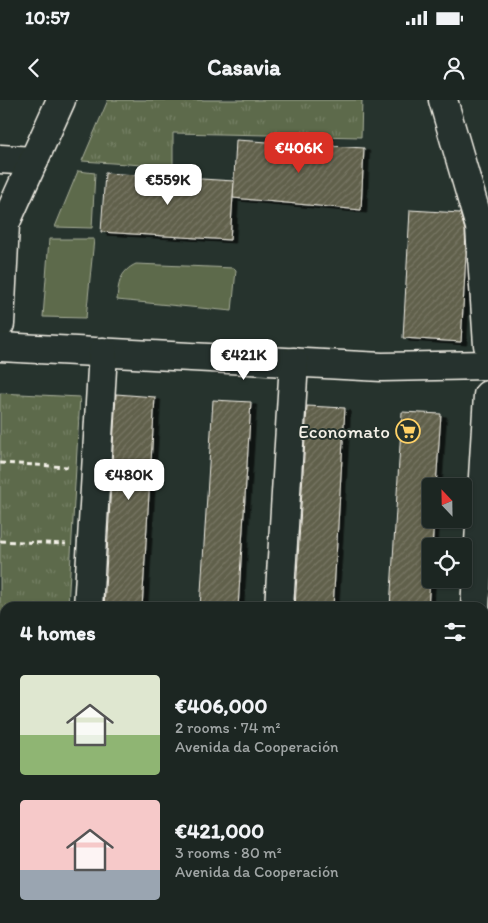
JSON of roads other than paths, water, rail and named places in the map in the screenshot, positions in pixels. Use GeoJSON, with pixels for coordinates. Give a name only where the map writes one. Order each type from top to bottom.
{"type":"FeatureCollection","features":[{"type":"Feature","properties":{"kind":"street"},"geometry":{"type":"LineString","coordinates":[[0,324],[5,224],[60,100]]}},
{"type":"Feature","properties":{"kind":"street"},"geometry":{"type":"LineString","coordinates":[[443,100],[480,227],[488,345]]}},
{"type":"Feature","properties":{"kind":"street"},"geometry":{"type":"LineString","coordinates":[[0,159],[34,161]]}},
{"type":"Feature","properties":{"kind":"street"},"geometry":{"type":"LineString","coordinates":[[0,347],[382,367],[488,365]]}},
{"type":"Feature","properties":{"kind":"street"},"geometry":{"type":"LineString","coordinates":[[88,602],[103,352]]}},
{"type":"Feature","properties":{"kind":"street"},"geometry":{"type":"LineString","coordinates":[[279,602],[294,362]]}},
{"type":"Feature","properties":{"kind":"street"},"geometry":{"type":"LineString","coordinates":[[476,602],[488,395]]}},
{"type":"Feature","properties":{"kind":"place","name":"Economato"},"geometry":{"type":"Point","coordinates":[408,431]}}]}
